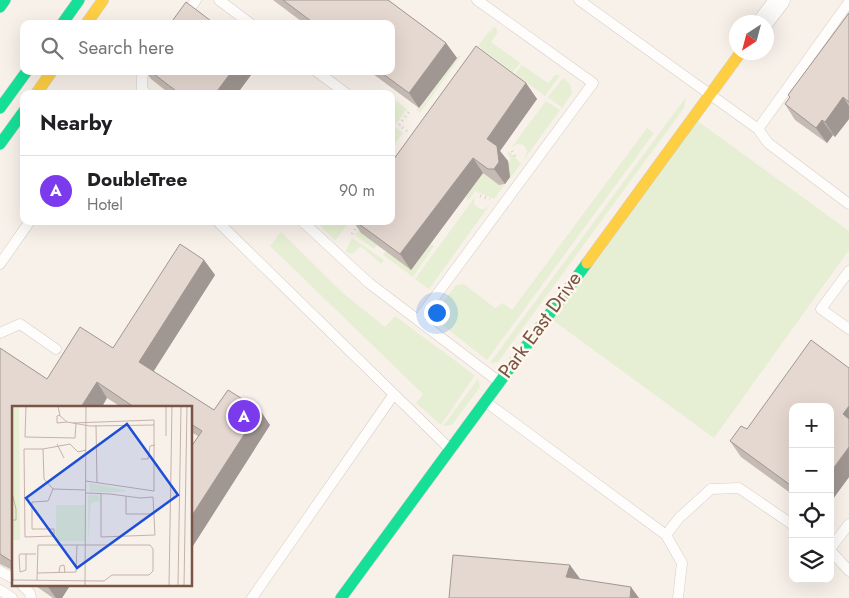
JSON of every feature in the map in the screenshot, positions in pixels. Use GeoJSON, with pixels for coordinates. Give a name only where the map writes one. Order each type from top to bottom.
{"type":"FeatureCollection","features":[{"type":"Feature","properties":{"kind":"main road"},"geometry":{"type":"LineString","coordinates":[[0,7],[5,0]]}},
{"type":"Feature","properties":{"kind":"main road"},"geometry":{"type":"LineString","coordinates":[[65,20],[79,0]]}},
{"type":"Feature","properties":{"kind":"main road"},"geometry":{"type":"LineString","coordinates":[[89,20],[104,0]]}},
{"type":"Feature","properties":{"kind":"main road","name":"Park East Drive"},"geometry":{"type":"LineString","coordinates":[[341,598],[734,60]]}},
{"type":"Feature","properties":{"kind":"main road"},"geometry":{"type":"LineString","coordinates":[[0,108],[24,75]]}},
{"type":"Feature","properties":{"kind":"main road"},"geometry":{"type":"LineString","coordinates":[[39,90],[49,75]]}},
{"type":"Feature","properties":{"kind":"main road"},"geometry":{"type":"LineString","coordinates":[[0,144],[20,116]]}},
{"type":"Feature","properties":{"kind":"street"},"geometry":{"type":"LineString","coordinates":[[768,15],[780,0]]}},
{"type":"Feature","properties":{"kind":"lane"},"geometry":{"type":"LineString","coordinates":[[182,20],[196,0]]}},
{"type":"Feature","properties":{"kind":"lane"},"geometry":{"type":"LineString","coordinates":[[219,0],[246,20]]}},
{"type":"Feature","properties":{"kind":"lane"},"geometry":{"type":"LineString","coordinates":[[418,320],[593,83],[477,0]]}},
{"type":"Feature","properties":{"kind":"lane"},"geometry":{"type":"LineString","coordinates":[[579,0],[708,95],[758,129],[768,143],[849,204]]}},
{"type":"Feature","properties":{"kind":"lane"},"geometry":{"type":"LineString","coordinates":[[758,129],[849,2]]}},
{"type":"Feature","properties":{"kind":"lane"},"geometry":{"type":"LineString","coordinates":[[142,90],[143,75]]}},
{"type":"Feature","properties":{"kind":"lane"},"geometry":{"type":"LineString","coordinates":[[321,75],[342,90]]}},
{"type":"Feature","properties":{"kind":"lane"},"geometry":{"type":"LineString","coordinates":[[0,264],[27,225]]}},
{"type":"Feature","properties":{"kind":"lane"},"geometry":{"type":"LineString","coordinates":[[221,225],[450,449]]}},
{"type":"Feature","properties":{"kind":"lane"},"geometry":{"type":"LineString","coordinates":[[306,225],[369,283],[499,382]]}},
{"type":"Feature","properties":{"kind":"lane"},"geometry":{"type":"LineString","coordinates":[[849,271],[821,309],[849,329]]}},
{"type":"Feature","properties":{"kind":"lane"},"geometry":{"type":"LineString","coordinates":[[0,333],[20,324],[56,350]]}},
{"type":"Feature","properties":{"kind":"lane"},"geometry":{"type":"LineString","coordinates":[[252,598],[394,394]]}},
{"type":"Feature","properties":{"kind":"lane"},"geometry":{"type":"LineString","coordinates":[[485,401],[666,535],[682,563],[678,598]]}},
{"type":"Feature","properties":{"kind":"lane"},"geometry":{"type":"LineString","coordinates":[[666,535],[679,518],[711,490],[739,488],[789,522]]}},
{"type":"Feature","properties":{"kind":"lane"},"geometry":{"type":"LineString","coordinates":[[834,545],[849,524]]}},
{"type":"Feature","properties":{"kind":"lane"},"geometry":{"type":"LineString","coordinates":[[834,554],[849,571]]}},
{"type":"Feature","properties":{"kind":"lane"},"geometry":{"type":"LineString","coordinates":[[0,571],[12,578]]}},
{"type":"Feature","properties":{"kind":"lane"},"geometry":{"type":"LineString","coordinates":[[23,586],[30,593],[30,598]]}},
{"type":"Feature","properties":{"kind":"lane"},"geometry":{"type":"LineString","coordinates":[[0,590],[12,598]]}},
{"type":"Feature","properties":{"kind":"path"},"geometry":{"type":"LineString","coordinates":[[407,131],[399,125],[411,109]]}},
{"type":"Feature","properties":{"kind":"path"},"geometry":{"type":"LineString","coordinates":[[512,151],[516,158]]}},
{"type":"Feature","properties":{"kind":"path"},"geometry":{"type":"LineString","coordinates":[[480,196],[490,199]]}},
{"type":"Feature","properties":{"kind":"path"},"geometry":{"type":"LineString","coordinates":[[352,234],[355,229]]}},
{"type":"Feature","properties":{"kind":"green space"},"geometry":{"type":"Polygon","coordinates":[[[493,26],[487,36],[494,27],[497,29],[497,33],[491,42],[520,63],[513,72],[478,46],[493,26]]]}},
{"type":"Feature","properties":{"kind":"green space"},"geometry":{"type":"Polygon","coordinates":[[[459,55],[461,56],[420,113],[416,109],[420,108],[459,55]]]}},
{"type":"Feature","properties":{"kind":"green space"},"geometry":{"type":"Polygon","coordinates":[[[522,65],[548,83],[555,75],[560,75],[545,96],[515,74],[522,65]]]}},
{"type":"Feature","properties":{"kind":"green space"},"geometry":{"type":"Polygon","coordinates":[[[563,78],[570,84],[572,93],[562,108],[548,97],[563,78]]]}},
{"type":"Feature","properties":{"kind":"green space"},"geometry":{"type":"Polygon","coordinates":[[[686,97],[684,108],[498,362],[490,363],[686,97]]]}},
{"type":"Feature","properties":{"kind":"green space"},"geometry":{"type":"Polygon","coordinates":[[[395,100],[407,109],[395,125],[395,100]]]}},
{"type":"Feature","properties":{"kind":"green space"},"geometry":{"type":"Polygon","coordinates":[[[546,101],[560,110],[523,161],[527,152],[524,145],[517,144],[511,148],[546,101]]]}},
{"type":"Feature","properties":{"kind":"green space"},"geometry":{"type":"Polygon","coordinates":[[[692,117],[849,231],[849,250],[714,438],[547,316],[692,117]]]}},
{"type":"Feature","properties":{"kind":"green space"},"geometry":{"type":"Polygon","coordinates":[[[395,127],[403,133],[395,144],[395,127]]]}},
{"type":"Feature","properties":{"kind":"green space"},"geometry":{"type":"Polygon","coordinates":[[[647,128],[654,133],[487,360],[440,323],[436,315],[437,310],[456,285],[464,284],[495,308],[503,303],[512,310],[647,128]]]}},
{"type":"Feature","properties":{"kind":"green space"},"geometry":{"type":"Polygon","coordinates":[[[510,152],[521,164],[510,178],[509,172],[504,169],[511,159],[507,153],[510,152]]]}},
{"type":"Feature","properties":{"kind":"green space"},"geometry":{"type":"Polygon","coordinates":[[[483,173],[499,185],[505,184],[494,199],[475,191],[469,200],[465,198],[483,173]]]}},
{"type":"Feature","properties":{"kind":"green space"},"geometry":{"type":"Polygon","coordinates":[[[475,197],[474,204],[480,209],[485,209],[491,203],[429,289],[415,279],[475,197]]]}},
{"type":"Feature","properties":{"kind":"green space"},"geometry":{"type":"Polygon","coordinates":[[[320,225],[347,225],[335,241],[320,225]]]}},
{"type":"Feature","properties":{"kind":"green space"},"geometry":{"type":"Polygon","coordinates":[[[362,225],[367,225],[377,245],[374,249],[355,235],[362,225]]]}},
{"type":"Feature","properties":{"kind":"green space"},"geometry":{"type":"Polygon","coordinates":[[[281,232],[343,293],[385,327],[395,316],[475,375],[441,425],[416,403],[423,394],[270,246],[281,232]]]}},
{"type":"Feature","properties":{"kind":"green space"},"geometry":{"type":"Polygon","coordinates":[[[352,238],[384,260],[381,264],[361,246],[352,254],[345,252],[352,238]]]}},
{"type":"Feature","properties":{"kind":"green space"},"geometry":{"type":"Polygon","coordinates":[[[430,244],[434,246],[413,277],[383,255],[386,251],[430,244]]]}},
{"type":"Feature","properties":{"kind":"green space"},"geometry":{"type":"Polygon","coordinates":[[[478,379],[480,387],[452,425],[443,426],[478,379]]]}},
{"type":"Feature","properties":{"kind":"building"},"geometry":{"type":"Polygon","coordinates":[[[283,0],[388,0],[446,43],[409,93],[384,75],[395,75],[395,20],[310,20],[283,0]]]}},
{"type":"Feature","properties":{"kind":"building"},"geometry":{"type":"Polygon","coordinates":[[[186,2],[210,20],[173,20],[186,2]]]}},
{"type":"Feature","properties":{"kind":"building"},"geometry":{"type":"Polygon","coordinates":[[[849,13],[849,102],[843,97],[825,122],[822,120],[816,128],[785,104],[790,97],[788,95],[849,13]]]}},
{"type":"Feature","properties":{"kind":"building"},"geometry":{"type":"Polygon","coordinates":[[[476,46],[526,83],[487,139],[497,146],[499,162],[494,169],[488,169],[473,158],[400,254],[360,225],[395,225],[395,157],[476,46]]]}},
{"type":"Feature","properties":{"kind":"building"},"geometry":{"type":"Polygon","coordinates":[[[155,75],[229,75],[218,90],[175,90],[155,75]]]}},
{"type":"Feature","properties":{"kind":"building"},"geometry":{"type":"Polygon","coordinates":[[[180,244],[204,260],[139,362],[214,410],[228,390],[260,410],[192,515],[192,446],[202,431],[192,425],[192,406],[133,406],[97,382],[82,406],[12,406],[12,562],[0,554],[0,348],[47,379],[80,327],[113,348],[180,244]]]}},
{"type":"Feature","properties":{"kind":"building"},"geometry":{"type":"Polygon","coordinates":[[[811,340],[849,368],[849,406],[843,414],[849,419],[849,447],[834,468],[834,403],[789,403],[789,484],[730,441],[741,426],[747,429],[811,340]]]}},
{"type":"Feature","properties":{"kind":"building"},"geometry":{"type":"Polygon","coordinates":[[[453,555],[570,565],[566,577],[631,587],[630,598],[449,598],[453,555]]]}},
{"type":"Feature","properties":{"kind":"traffic: fast"},"geometry":{"type":"LineString","coordinates":[[0,7],[5,0]]}},
{"type":"Feature","properties":{"kind":"traffic: fast"},"geometry":{"type":"LineString","coordinates":[[65,20],[79,0]]}},
{"type":"Feature","properties":{"kind":"traffic: fast"},"geometry":{"type":"LineString","coordinates":[[0,108],[24,75]]}},
{"type":"Feature","properties":{"kind":"traffic: fast"},"geometry":{"type":"LineString","coordinates":[[0,144],[20,116]]}},
{"type":"Feature","properties":{"kind":"traffic: fast"},"geometry":{"type":"LineString","coordinates":[[341,598],[587,263]]}},
{"type":"Feature","properties":{"kind":"traffic: slow"},"geometry":{"type":"LineString","coordinates":[[89,20],[103,0]]}},
{"type":"Feature","properties":{"kind":"traffic: slow"},"geometry":{"type":"LineString","coordinates":[[587,263],[735,60]]}},
{"type":"Feature","properties":{"kind":"traffic: slow"},"geometry":{"type":"LineString","coordinates":[[39,90],[49,75]]}},
{"type":"Feature","properties":{"kind":"place","name":"DoubleTree"},"geometry":{"type":"Point","coordinates":[244,416]}}]}
